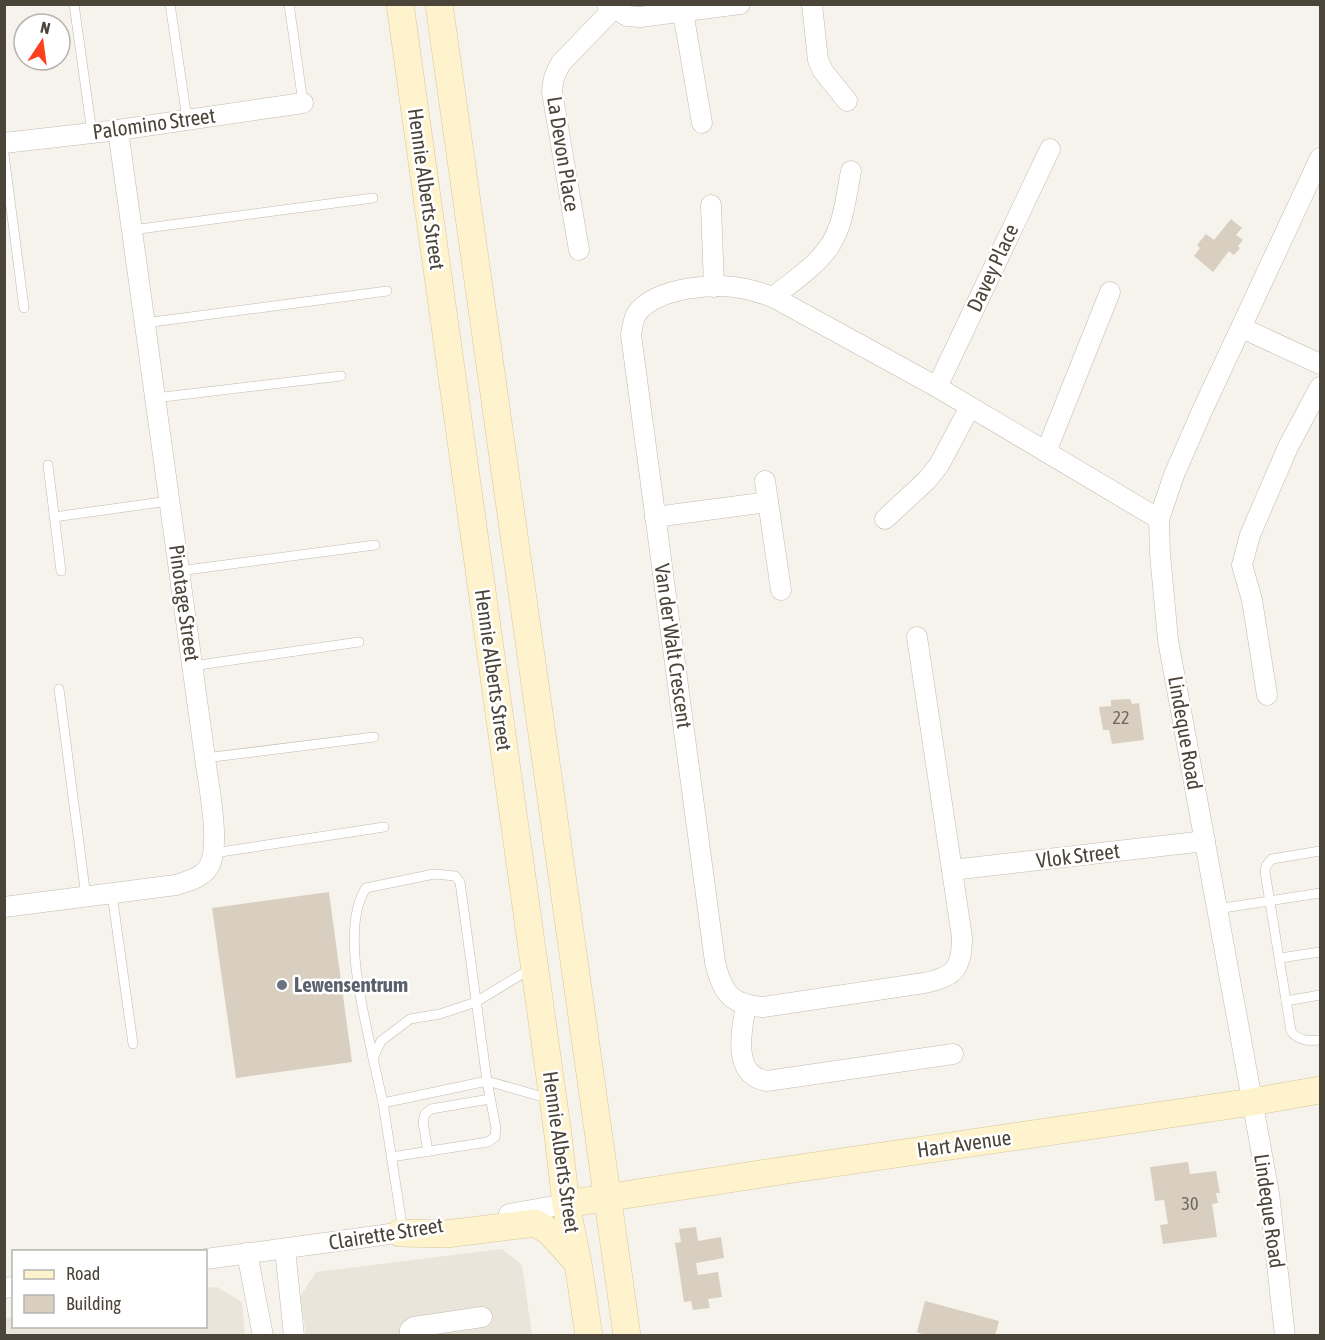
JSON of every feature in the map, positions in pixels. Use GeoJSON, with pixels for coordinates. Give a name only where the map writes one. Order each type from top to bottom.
{"type":"FeatureCollection","features":[{"type":"Feature","properties":{"kind":"street","name":"Hennie Alberts Street"},"geometry":{"type":"LineString","coordinates":[[400,4],[566,1204],[589,1335]]}},
{"type":"Feature","properties":{"kind":"street","name":"Hennie Alberts Street"},"geometry":{"type":"LineString","coordinates":[[439,4],[627,1335]]}},
{"type":"Feature","properties":{"kind":"street"},"geometry":{"type":"LineString","coordinates":[[610,7],[627,15],[640,17],[740,4]]}},
{"type":"Feature","properties":{"kind":"street"},"geometry":{"type":"LineString","coordinates":[[812,4],[818,60],[823,71],[847,101]]}},
{"type":"Feature","properties":{"kind":"street","name":"La Devon Place"},"geometry":{"type":"LineString","coordinates":[[579,250],[552,82],[561,63],[610,7]]}},
{"type":"Feature","properties":{"kind":"street"},"geometry":{"type":"LineString","coordinates":[[683,12],[702,123]]}},
{"type":"Feature","properties":{"kind":"street","name":"Palomino Street"},"geometry":{"type":"LineString","coordinates":[[4,143],[118,130],[303,103]]}},
{"type":"Feature","properties":{"kind":"street","name":"Pinotage Street"},"geometry":{"type":"LineString","coordinates":[[118,130],[205,758],[214,853]]}},
{"type":"Feature","properties":{"kind":"street","name":"Davey Place"},"geometry":{"type":"LineString","coordinates":[[937,387],[1050,149]]}},
{"type":"Feature","properties":{"kind":"street","name":"Lindeque Road"},"geometry":{"type":"LineString","coordinates":[[1286,1335],[1269,1193],[1168,640],[1159,519],[1174,475],[1320,158]]}},
{"type":"Feature","properties":{"kind":"street"},"geometry":{"type":"LineString","coordinates":[[773,297],[816,263],[829,247],[842,216],[851,171]]}},
{"type":"Feature","properties":{"kind":"street"},"geometry":{"type":"LineString","coordinates":[[711,205],[714,287]]}},
{"type":"Feature","properties":{"kind":"street","name":"Van der Walt Crescent"},"geometry":{"type":"LineString","coordinates":[[746,1006],[731,998],[720,983],[715,962],[631,335],[635,315],[649,300],[678,289],[744,288],[773,297],[937,387],[1159,519]]}},
{"type":"Feature","properties":{"kind":"street"},"geometry":{"type":"LineString","coordinates":[[1046,452],[1110,292]]}},
{"type":"Feature","properties":{"kind":"street"},"geometry":{"type":"LineString","coordinates":[[1242,328],[1320,364]]}},
{"type":"Feature","properties":{"kind":"street"},"geometry":{"type":"LineString","coordinates":[[1267,695],[1252,600],[1242,565],[1250,535],[1288,447],[1320,387]]}},
{"type":"Feature","properties":{"kind":"street"},"geometry":{"type":"LineString","coordinates":[[885,519],[927,480],[939,465],[970,407]]}},
{"type":"Feature","properties":{"kind":"street"},"geometry":{"type":"LineString","coordinates":[[765,481],[781,590]]}},
{"type":"Feature","properties":{"kind":"street"},"geometry":{"type":"LineString","coordinates":[[655,517],[768,502]]}},
{"type":"Feature","properties":{"kind":"street"},"geometry":{"type":"LineString","coordinates":[[917,637],[962,937],[962,955],[956,971],[941,980],[924,983],[763,1007],[746,1006],[741,1042],[749,1074],[757,1080],[767,1081],[952,1054]]}},
{"type":"Feature","properties":{"kind":"street","name":"Vlok Street"},"geometry":{"type":"LineString","coordinates":[[952,870],[1205,841]]}},
{"type":"Feature","properties":{"kind":"street"},"geometry":{"type":"LineString","coordinates":[[4,907],[176,885],[198,877],[208,867],[214,853]]}},
{"type":"Feature","properties":{"kind":"street","name":"Hart Avenue"},"geometry":{"type":"LineString","coordinates":[[566,1204],[1320,1090]]}},
{"type":"Feature","properties":{"kind":"street","name":"Clairette Street"},"geometry":{"type":"LineString","coordinates":[[207,1259],[402,1232],[566,1204]]}},
{"type":"Feature","properties":{"kind":"street"},"geometry":{"type":"LineString","coordinates":[[402,1232],[446,1234],[535,1223],[549,1231],[578,1263]]}},
{"type":"Feature","properties":{"kind":"street"},"geometry":{"type":"LineString","coordinates":[[285,1249],[294,1335]]}},
{"type":"Feature","properties":{"kind":"street"},"geometry":{"type":"LineString","coordinates":[[247,1253],[263,1335]]}},
{"type":"Feature","properties":{"kind":"street"},"geometry":{"type":"LineString","coordinates":[[410,1335],[414,1327],[482,1317]]}},
{"type":"Feature","properties":{"kind":"lane"},"geometry":{"type":"LineString","coordinates":[[74,4],[92,133]]}},
{"type":"Feature","properties":{"kind":"lane"},"geometry":{"type":"LineString","coordinates":[[170,4],[187,119]]}},
{"type":"Feature","properties":{"kind":"lane"},"geometry":{"type":"LineString","coordinates":[[289,4],[303,103]]}},
{"type":"Feature","properties":{"kind":"lane"},"geometry":{"type":"LineString","coordinates":[[4,154],[24,308]]}},
{"type":"Feature","properties":{"kind":"lane"},"geometry":{"type":"LineString","coordinates":[[132,230],[373,198]]}},
{"type":"Feature","properties":{"kind":"lane"},"geometry":{"type":"LineString","coordinates":[[145,323],[387,291]]}},
{"type":"Feature","properties":{"kind":"lane"},"geometry":{"type":"LineString","coordinates":[[155,398],[341,376]]}},
{"type":"Feature","properties":{"kind":"lane"},"geometry":{"type":"LineString","coordinates":[[48,465],[61,571]]}},
{"type":"Feature","properties":{"kind":"lane"},"geometry":{"type":"LineString","coordinates":[[54,517],[170,501]]}},
{"type":"Feature","properties":{"kind":"lane"},"geometry":{"type":"LineString","coordinates":[[179,571],[375,545]]}},
{"type":"Feature","properties":{"kind":"lane"},"geometry":{"type":"LineString","coordinates":[[192,666],[359,642]]}},
{"type":"Feature","properties":{"kind":"lane"},"geometry":{"type":"LineString","coordinates":[[59,689],[86,897]]}},
{"type":"Feature","properties":{"kind":"lane"},"geometry":{"type":"LineString","coordinates":[[205,758],[374,736]]}},
{"type":"Feature","properties":{"kind":"lane"},"geometry":{"type":"LineString","coordinates":[[214,853],[384,827]]}},
{"type":"Feature","properties":{"kind":"lane"},"geometry":{"type":"LineString","coordinates":[[1320,851],[1280,857],[1269,861],[1265,872],[1291,1031],[1294,1035],[1309,1041],[1320,1040]]}},
{"type":"Feature","properties":{"kind":"lane"},"geometry":{"type":"LineString","coordinates":[[391,1157],[488,1142],[495,1137],[496,1128],[487,1081],[459,882],[455,876],[434,874],[366,888],[358,905],[354,935],[359,993],[383,1103],[402,1232]]}},
{"type":"Feature","properties":{"kind":"lane"},"geometry":{"type":"LineString","coordinates":[[1217,909],[1320,893]]}},
{"type":"Feature","properties":{"kind":"lane"},"geometry":{"type":"LineString","coordinates":[[112,894],[133,1044]]}},
{"type":"Feature","properties":{"kind":"lane"},"geometry":{"type":"LineString","coordinates":[[1280,958],[1320,952]]}},
{"type":"Feature","properties":{"kind":"lane"},"geometry":{"type":"LineString","coordinates":[[373,1058],[381,1041],[410,1019],[440,1014],[476,1002],[534,967]]}},
{"type":"Feature","properties":{"kind":"lane"},"geometry":{"type":"LineString","coordinates":[[1286,1001],[1320,995]]}},
{"type":"Feature","properties":{"kind":"lane"},"geometry":{"type":"LineString","coordinates":[[383,1103],[487,1081],[553,1100]]}},
{"type":"Feature","properties":{"kind":"lane"},"geometry":{"type":"LineString","coordinates":[[428,1152],[423,1122],[425,1114],[431,1109],[490,1099]]}},
{"type":"Feature","properties":{"kind":"shaded area"},"geometry":{"type":"Polygon","coordinates":[[[502,1249],[522,1265],[532,1335],[306,1335],[300,1297],[316,1272],[502,1249]]]}},
{"type":"Feature","properties":{"kind":"shaded area"},"geometry":{"type":"Polygon","coordinates":[[[217,1287],[242,1302],[245,1335],[5,1335],[5,1319],[12,1317],[12,1328],[207,1328],[207,1288],[217,1287]]]}},
{"type":"Feature","properties":{"kind":"building"},"geometry":{"type":"Polygon","coordinates":[[[1231,219],[1242,228],[1236,235],[1243,240],[1234,255],[1229,251],[1213,272],[1194,256],[1200,248],[1197,245],[1206,234],[1214,240],[1231,219]]]}},
{"type":"Feature","properties":{"kind":"building"},"geometry":{"type":"Polygon","coordinates":[[[1130,699],[1132,704],[1139,703],[1144,740],[1112,744],[1109,730],[1103,730],[1099,707],[1111,706],[1111,700],[1130,699]]]}},
{"type":"Feature","properties":{"kind":"building","name":"Lewensentrum"},"geometry":{"type":"Polygon","coordinates":[[[329,892],[352,1062],[236,1078],[212,908],[329,892]]]}},
{"type":"Feature","properties":{"kind":"building"},"geometry":{"type":"Polygon","coordinates":[[[1188,1162],[1190,1174],[1216,1171],[1220,1193],[1216,1193],[1218,1203],[1212,1204],[1217,1237],[1163,1244],[1160,1225],[1168,1224],[1164,1200],[1155,1201],[1150,1167],[1188,1162]]]}},
{"type":"Feature","properties":{"kind":"building"},"geometry":{"type":"Polygon","coordinates":[[[696,1227],[698,1241],[721,1237],[724,1258],[696,1263],[698,1275],[718,1272],[722,1297],[708,1299],[710,1308],[693,1310],[691,1301],[684,1302],[675,1243],[681,1242],[679,1229],[696,1227]]]}},
{"type":"Feature","properties":{"kind":"building"},"geometry":{"type":"Polygon","coordinates":[[[925,1301],[999,1321],[995,1336],[927,1336],[917,1332],[925,1301]]]}},
{"type":"Feature","properties":{"kind":"place","name":"Lewensentrum"},"geometry":{"type":"Point","coordinates":[282,985]}}]}
